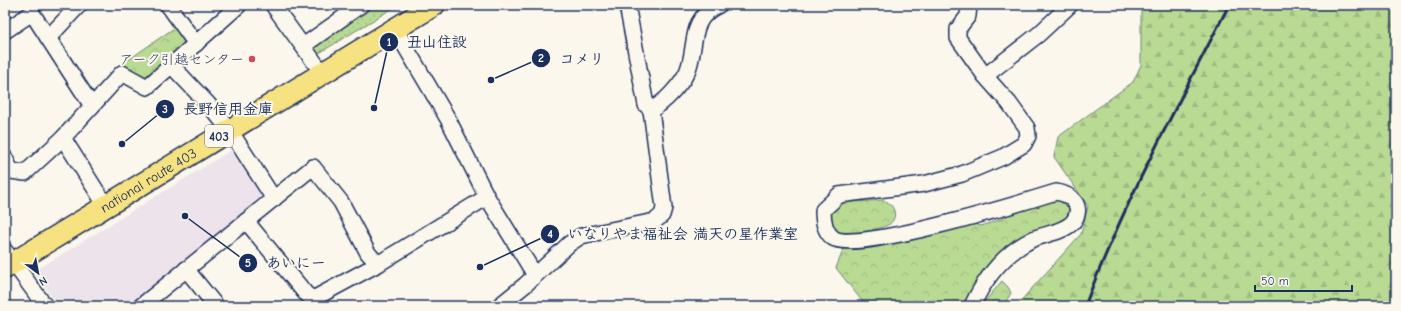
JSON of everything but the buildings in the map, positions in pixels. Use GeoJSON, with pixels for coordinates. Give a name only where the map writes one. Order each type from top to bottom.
{"type":"FeatureCollection","features":[{"type":"Feature","properties":{"kind":"highway","name":"national route 403"},"geometry":{"type":"LineString","coordinates":[[8,261],[106,206],[229,129],[323,74],[434,5]]}},
{"type":"Feature","properties":{"kind":"street"},"geometry":{"type":"LineString","coordinates":[[48,38],[79,5]]}},
{"type":"Feature","properties":{"kind":"street"},"geometry":{"type":"LineString","coordinates":[[168,5],[196,44]]}},
{"type":"Feature","properties":{"kind":"street"},"geometry":{"type":"LineString","coordinates":[[5,158],[11,171],[25,173],[63,138],[122,73],[147,87],[239,5]]}},
{"type":"Feature","properties":{"kind":"street"},"geometry":{"type":"LineString","coordinates":[[273,5],[323,74]]}},
{"type":"Feature","properties":{"kind":"street"},"geometry":{"type":"LineString","coordinates":[[303,46],[361,5]]}},
{"type":"Feature","properties":{"kind":"street"},"geometry":{"type":"LineString","coordinates":[[499,306],[569,244],[581,236],[655,221],[662,215],[664,208],[651,110],[646,105],[626,5]]}},
{"type":"Feature","properties":{"kind":"street"},"geometry":{"type":"LineString","coordinates":[[651,110],[664,103],[687,72],[696,29],[702,17],[719,5]]}},
{"type":"Feature","properties":{"kind":"street"},"geometry":{"type":"LineString","coordinates":[[969,5],[968,16],[958,29],[958,38],[985,76],[1009,103],[1027,128],[1028,136],[1024,144],[1019,148],[962,174],[924,184],[839,196],[824,210],[823,220],[826,230],[833,238],[844,242],[865,240],[970,218],[1056,192],[1066,193],[1072,198],[1076,204],[1076,213],[1073,222],[1065,228],[1033,240],[1006,257],[983,283],[972,306]]}},
{"type":"Feature","properties":{"kind":"street"},"geometry":{"type":"LineString","coordinates":[[985,76],[1039,34],[1070,5]]}},
{"type":"Feature","properties":{"kind":"street"},"geometry":{"type":"LineString","coordinates":[[5,31],[32,12],[92,106]]}},
{"type":"Feature","properties":{"kind":"street"},"geometry":{"type":"LineString","coordinates":[[396,28],[402,41],[448,119],[487,197],[535,275]]}},
{"type":"Feature","properties":{"kind":"street"},"geometry":{"type":"LineString","coordinates":[[172,66],[208,104],[229,129],[274,199]]}},
{"type":"Feature","properties":{"kind":"street"},"geometry":{"type":"LineString","coordinates":[[63,138],[106,206]]}},
{"type":"Feature","properties":{"kind":"street"},"geometry":{"type":"LineString","coordinates":[[141,306],[313,167],[341,202],[368,253],[378,264]]}},
{"type":"Feature","properties":{"kind":"street"},"geometry":{"type":"LineString","coordinates":[[246,221],[306,294],[315,302],[487,197]]}},
{"type":"Feature","properties":{"kind":"street"},"geometry":{"type":"LineString","coordinates":[[8,261],[45,306]]}},
{"type":"Feature","properties":{"kind":"street"},"geometry":{"type":"LineString","coordinates":[[186,269],[216,306]]}},
{"type":"Feature","properties":{"kind":"shaded area"},"geometry":{"type":"Polygon","coordinates":[[[233,149],[263,197],[262,200],[130,306],[59,306],[33,272],[233,149]]]}},
{"type":"Feature","properties":{"kind":"green space"},"geometry":{"type":"Polygon","coordinates":[[[370,5],[398,5],[316,55],[312,49],[313,45],[370,5]]]}},
{"type":"Feature","properties":{"kind":"green space"},"geometry":{"type":"Polygon","coordinates":[[[1141,5],[1396,5],[1396,306],[1016,306],[1081,234],[1088,206],[1054,157],[1058,137],[1133,82],[1141,65],[1141,5]]]}},
{"type":"Feature","properties":{"kind":"green space"},"geometry":{"type":"Polygon","coordinates":[[[177,26],[187,40],[186,44],[148,77],[140,78],[121,65],[177,26]]]}},
{"type":"Feature","properties":{"kind":"green space"},"geometry":{"type":"Polygon","coordinates":[[[1060,197],[1069,207],[1067,220],[1027,237],[967,302],[959,306],[866,306],[836,268],[844,248],[851,248],[971,223],[981,226],[1002,219],[1009,210],[1060,197]]]}},
{"type":"Feature","properties":{"kind":"green space"},"geometry":{"type":"Polygon","coordinates":[[[883,200],[893,207],[895,215],[892,222],[888,225],[867,232],[849,235],[843,235],[835,231],[832,227],[830,221],[831,215],[839,203],[883,200]]]}},
{"type":"Feature","properties":{"kind":"green space"},"geometry":{"type":"Polygon","coordinates":[[[1002,281],[1011,293],[1004,305],[981,306],[1002,281]]]}},
{"type":"Feature","properties":{"kind":"railway"},"geometry":{"type":"LineString","coordinates":[[1085,306],[1100,267],[1134,191],[1229,5]]}},
{"type":"Feature","properties":{"kind":"place","name":"アーク引越センター"},"geometry":{"type":"Point","coordinates":[252,59]}},
{"type":"Feature","properties":{"kind":"place","name":"コメリ"},"geometry":{"type":"Point","coordinates":[491,80]}},
{"type":"Feature","properties":{"kind":"place","name":"丑山住設"},"geometry":{"type":"Point","coordinates":[374,108]}},
{"type":"Feature","properties":{"kind":"place","name":"長野信用金庫"},"geometry":{"type":"Point","coordinates":[122,144]}},
{"type":"Feature","properties":{"kind":"place","name":"あいにー"},"geometry":{"type":"Point","coordinates":[185,216]}},
{"type":"Feature","properties":{"kind":"place","name":"いなりやま福祉会 満天の星作業室"},"geometry":{"type":"Point","coordinates":[480,267]}}]}
